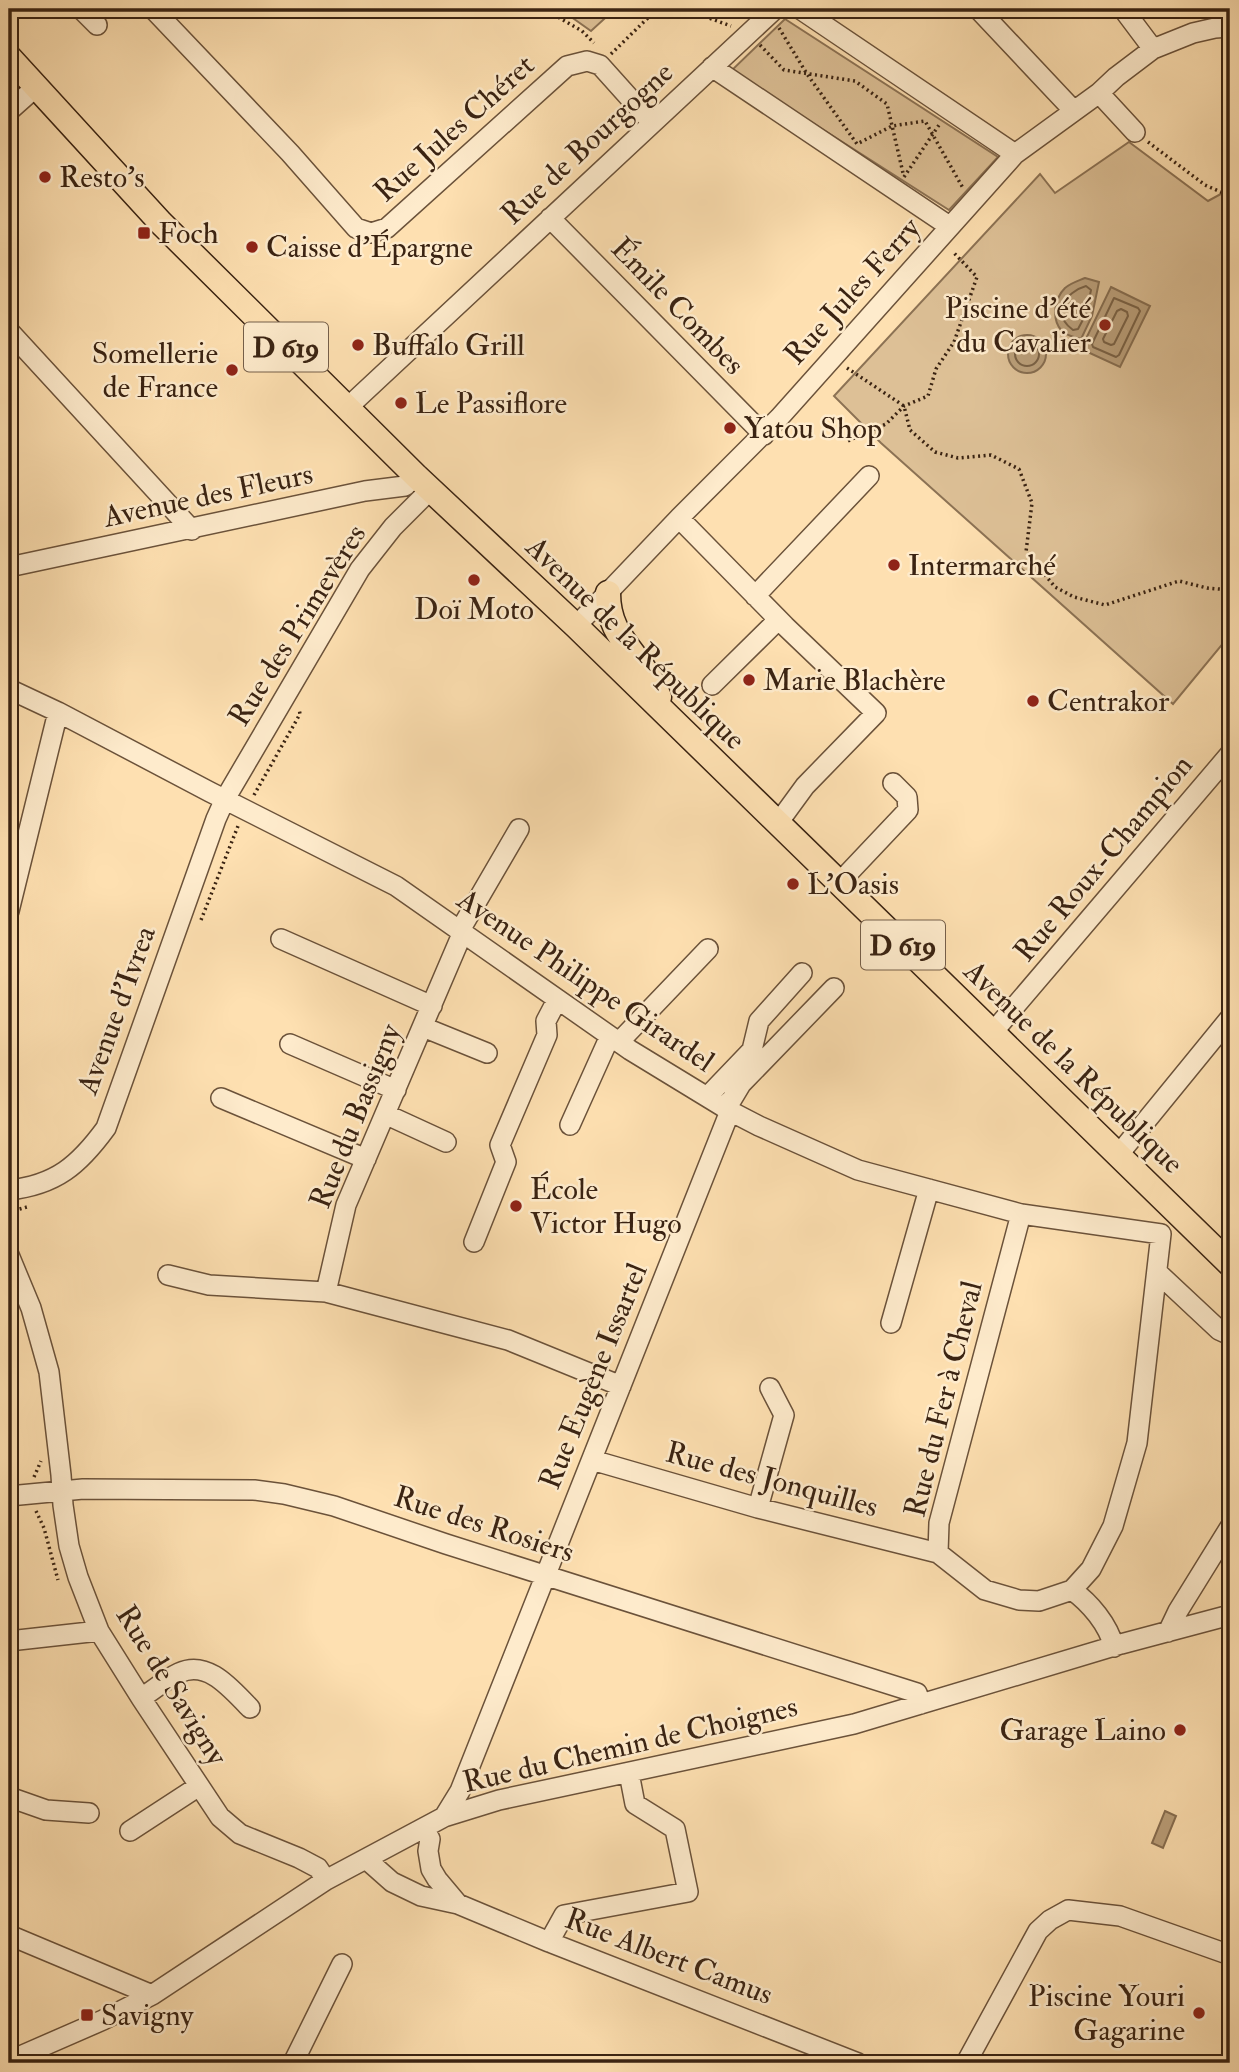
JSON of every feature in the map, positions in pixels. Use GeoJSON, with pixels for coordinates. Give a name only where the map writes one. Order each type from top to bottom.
{"type":"FeatureCollection","features":[{"type":"Feature","properties":{"kind":"main road","name":"Avenue de la République"},"geometry":{"type":"LineString","coordinates":[[9,57],[161,223],[347,408],[576,626],[1230,1264]]}},
{"type":"Feature","properties":{"kind":"main road"},"geometry":{"type":"LineString","coordinates":[[608,593],[608,610],[616,629],[649,675],[668,716]]}},
{"type":"Feature","properties":{"kind":"street"},"geometry":{"type":"LineString","coordinates":[[82,9],[97,25]]}},
{"type":"Feature","properties":{"kind":"street","name":"Rue Jules Chéret"},"geometry":{"type":"LineString","coordinates":[[153,9],[290,153],[356,228],[372,233],[387,228],[567,66],[587,61],[604,61]]}},
{"type":"Feature","properties":{"kind":"street"},"geometry":{"type":"LineString","coordinates":[[800,9],[1015,155]]}},
{"type":"Feature","properties":{"kind":"street"},"geometry":{"type":"LineString","coordinates":[[978,9],[1074,111]]}},
{"type":"Feature","properties":{"kind":"street"},"geometry":{"type":"LineString","coordinates":[[1123,9],[1153,49]]}},
{"type":"Feature","properties":{"kind":"street","name":"Rue de Bourgogne"},"geometry":{"type":"LineString","coordinates":[[347,408],[773,11]]}},
{"type":"Feature","properties":{"kind":"street","name":"Rue Jules Ferry"},"geometry":{"type":"LineString","coordinates":[[576,626],[764,435],[1015,155],[1153,49],[1193,33],[1230,27]]}},
{"type":"Feature","properties":{"kind":"street"},"geometry":{"type":"LineString","coordinates":[[604,61],[652,123]]}},
{"type":"Feature","properties":{"kind":"street"},"geometry":{"type":"LineString","coordinates":[[712,67],[900,183],[949,226]]}},
{"type":"Feature","properties":{"kind":"street"},"geometry":{"type":"LineString","coordinates":[[9,111],[36,87]]}},
{"type":"Feature","properties":{"kind":"street"},"geometry":{"type":"LineString","coordinates":[[1099,93],[1135,132]]}},
{"type":"Feature","properties":{"kind":"street","name":"Émile Combes"},"geometry":{"type":"LineString","coordinates":[[550,218],[764,435]]}},
{"type":"Feature","properties":{"kind":"street"},"geometry":{"type":"LineString","coordinates":[[9,331],[192,530]]}},
{"type":"Feature","properties":{"kind":"street"},"geometry":{"type":"LineString","coordinates":[[755,596],[869,476]]}},
{"type":"Feature","properties":{"kind":"street","name":"Avenue des Fleurs"},"geometry":{"type":"LineString","coordinates":[[9,567],[365,491],[423,483]]}},
{"type":"Feature","properties":{"kind":"street","name":"Rue des Primevères"},"geometry":{"type":"LineString","coordinates":[[225,799],[360,569],[423,483]]}},
{"type":"Feature","properties":{"kind":"street"},"geometry":{"type":"LineString","coordinates":[[680,518],[778,620],[876,713],[805,786],[778,822]]}},
{"type":"Feature","properties":{"kind":"street"},"geometry":{"type":"LineString","coordinates":[[712,685],[778,620]]}},
{"type":"Feature","properties":{"kind":"street","name":"Avenue Philippe Girardel"},"geometry":{"type":"LineString","coordinates":[[9,689],[396,886],[614,1039],[759,1126],[858,1170],[1021,1214],[1161,1234]]}},
{"type":"Feature","properties":{"kind":"street"},"geometry":{"type":"LineString","coordinates":[[9,911],[58,712]]}},
{"type":"Feature","properties":{"kind":"street","name":"Rue Roux-Champion"},"geometry":{"type":"LineString","coordinates":[[993,1032],[1230,754]]}},
{"type":"Feature","properties":{"kind":"street"},"geometry":{"type":"LineString","coordinates":[[839,883],[908,810],[907,797],[893,783]]}},
{"type":"Feature","properties":{"kind":"street","name":"Avenue d'Ivrea"},"geometry":{"type":"LineString","coordinates":[[9,1190],[44,1182],[63,1173],[89,1152],[106,1128],[225,799]]}},
{"type":"Feature","properties":{"kind":"street","name":"Rue du Bassigny"},"geometry":{"type":"LineString","coordinates":[[326,1292],[346,1205],[461,933],[519,828]]}},
{"type":"Feature","properties":{"kind":"street"},"geometry":{"type":"LineString","coordinates":[[281,939],[432,1006]]}},
{"type":"Feature","properties":{"kind":"street"},"geometry":{"type":"LineString","coordinates":[[570,1125],[614,1039],[708,949]]}},
{"type":"Feature","properties":{"kind":"street"},"geometry":{"type":"LineString","coordinates":[[720,1105],[752,1051],[759,1017],[803,973]]}},
{"type":"Feature","properties":{"kind":"street"},"geometry":{"type":"LineString","coordinates":[[720,1105],[732,1099],[741,1084],[834,988]]}},
{"type":"Feature","properties":{"kind":"street"},"geometry":{"type":"LineString","coordinates":[[474,1242],[506,1161],[500,1145],[547,1035],[546,1021],[557,1000]]}},
{"type":"Feature","properties":{"kind":"street"},"geometry":{"type":"LineString","coordinates":[[1119,1154],[1230,1018]]}},
{"type":"Feature","properties":{"kind":"street"},"geometry":{"type":"LineString","coordinates":[[423,1027],[487,1053]]}},
{"type":"Feature","properties":{"kind":"street"},"geometry":{"type":"LineString","coordinates":[[290,1044],[396,1090]]}},
{"type":"Feature","properties":{"kind":"street"},"geometry":{"type":"LineString","coordinates":[[221,1098],[366,1159]]}},
{"type":"Feature","properties":{"kind":"street","name":"Rue Eugène Issartel"},"geometry":{"type":"LineString","coordinates":[[444,1817],[460,1791],[544,1574],[621,1386],[651,1296],[681,1223],[720,1105]]}},
{"type":"Feature","properties":{"kind":"street"},"geometry":{"type":"LineString","coordinates":[[385,1114],[446,1142]]}},
{"type":"Feature","properties":{"kind":"street"},"geometry":{"type":"LineString","coordinates":[[891,1323],[929,1189]]}},
{"type":"Feature","properties":{"kind":"street","name":"Rue du Fer à Cheval"},"geometry":{"type":"LineString","coordinates":[[1021,1214],[939,1523],[938,1553],[985,1590],[1019,1600],[1039,1601],[1072,1590]]}},
{"type":"Feature","properties":{"kind":"street"},"geometry":{"type":"LineString","coordinates":[[1114,1647],[1112,1638],[1101,1620],[1086,1600],[1072,1590],[1091,1569],[1113,1526],[1137,1443],[1161,1234],[1171,1229],[1182,1216]]}},
{"type":"Feature","properties":{"kind":"street","name":"Rue de Savigny"},"geometry":{"type":"LineString","coordinates":[[9,1255],[32,1308],[48,1372],[69,1546],[99,1631],[220,1817],[240,1834],[318,1868],[326,1880]]}},
{"type":"Feature","properties":{"kind":"street"},"geometry":{"type":"LineString","coordinates":[[1157,1272],[1219,1330],[1230,1335]]}},
{"type":"Feature","properties":{"kind":"street"},"geometry":{"type":"LineString","coordinates":[[168,1275],[209,1285],[326,1292],[508,1340],[621,1386]]}},
{"type":"Feature","properties":{"kind":"street"},"geometry":{"type":"LineString","coordinates":[[758,1508],[784,1415],[770,1388]]}},
{"type":"Feature","properties":{"kind":"street","name":"Rue des Jonquilles"},"geometry":{"type":"LineString","coordinates":[[592,1460],[758,1508],[938,1553]]}},
{"type":"Feature","properties":{"kind":"street","name":"Rue des Rosiers"},"geometry":{"type":"LineString","coordinates":[[9,1496],[62,1491],[254,1490],[284,1494],[334,1506],[917,1693],[921,1704]]}},
{"type":"Feature","properties":{"kind":"street"},"geometry":{"type":"LineString","coordinates":[[1168,1632],[1230,1527]]}},
{"type":"Feature","properties":{"kind":"street","name":"Rue du Chemin de Choignes"},"geometry":{"type":"LineString","coordinates":[[9,2061],[103,2020],[152,1995],[326,1880],[444,1817],[499,1800],[854,1724],[1230,1615]]}},
{"type":"Feature","properties":{"kind":"street"},"geometry":{"type":"LineString","coordinates":[[9,1641],[99,1631]]}},
{"type":"Feature","properties":{"kind":"street"},"geometry":{"type":"LineString","coordinates":[[141,1698],[181,1672],[195,1668],[215,1675],[250,1708]]}},
{"type":"Feature","properties":{"kind":"street"},"geometry":{"type":"LineString","coordinates":[[549,1942],[564,1915],[688,1892],[675,1829],[635,1804],[629,1773]]}},
{"type":"Feature","properties":{"kind":"street"},"geometry":{"type":"LineString","coordinates":[[130,1831],[199,1786]]}},
{"type":"Feature","properties":{"kind":"street"},"geometry":{"type":"LineString","coordinates":[[9,1797],[46,1810],[89,1813]]}},
{"type":"Feature","properties":{"kind":"street"},"geometry":{"type":"LineString","coordinates":[[424,1828],[430,1839],[428,1851],[431,1869],[458,1904]]}},
{"type":"Feature","properties":{"kind":"street","name":"Rue Albert Camus"},"geometry":{"type":"LineString","coordinates":[[366,1859],[393,1882],[421,1896],[458,1904],[858,2063]]}},
{"type":"Feature","properties":{"kind":"street"},"geometry":{"type":"LineString","coordinates":[[413,1891],[424,1883],[431,1869]]}},
{"type":"Feature","properties":{"kind":"street"},"geometry":{"type":"LineString","coordinates":[[966,2063],[1038,1931],[1050,1920],[1069,1910],[1120,1916],[1230,1955]]}},
{"type":"Feature","properties":{"kind":"street"},"geometry":{"type":"LineString","coordinates":[[9,1935],[152,1995]]}},
{"type":"Feature","properties":{"kind":"street"},"geometry":{"type":"LineString","coordinates":[[293,2063],[342,1965]]}},
{"type":"Feature","properties":{"kind":"path"},"geometry":{"type":"LineString","coordinates":[[544,9],[582,31],[604,61],[657,9]]}},
{"type":"Feature","properties":{"kind":"path"},"geometry":{"type":"LineString","coordinates":[[684,9],[749,33],[784,70],[855,81],[887,104],[900,183]]}},
{"type":"Feature","properties":{"kind":"path"},"geometry":{"type":"LineString","coordinates":[[773,11],[807,74],[857,144],[892,126],[925,121],[971,202]]}},
{"type":"Feature","properties":{"kind":"path"},"geometry":{"type":"LineString","coordinates":[[900,183],[949,110]]}},
{"type":"Feature","properties":{"kind":"path"},"geometry":{"type":"LineString","coordinates":[[1135,132],[1205,185],[1230,196]]}},
{"type":"Feature","properties":{"kind":"path"},"geometry":{"type":"LineString","coordinates":[[848,441],[886,424],[904,406],[928,396],[936,369],[954,341],[977,277],[954,253]]}},
{"type":"Feature","properties":{"kind":"path"},"geometry":{"type":"LineString","coordinates":[[833,357],[904,406],[911,430],[935,452],[958,458],[991,455],[1019,469],[1032,503],[1026,552],[1055,587],[1074,597],[1105,605],[1179,581],[1230,590]]}},
{"type":"Feature","properties":{"kind":"path"},"geometry":{"type":"LineString","coordinates":[[199,927],[245,810],[300,713],[294,682]]}},
{"type":"Feature","properties":{"kind":"shaded area"},"geometry":{"type":"Polygon","coordinates":[[[560,9],[615,9],[591,31],[560,9]]]}},
{"type":"Feature","properties":{"kind":"shaded area"},"geometry":{"type":"Polygon","coordinates":[[[785,19],[998,157],[949,210],[731,71],[785,19]]]}},
{"type":"Feature","properties":{"kind":"shaded area"},"geometry":{"type":"Polygon","coordinates":[[[1129,142],[1208,201],[1230,189],[1230,635],[1173,704],[881,443],[834,396],[1040,174],[1055,193],[1129,142]]]}},
{"type":"Feature","properties":{"kind":"water"},"geometry":{"type":"Polygon","coordinates":[[[1085,278],[1099,282],[1092,316],[1081,339],[1061,330],[1056,320],[1056,308],[1065,288],[1085,278]]]}},
{"type":"Feature","properties":{"kind":"water"},"geometry":{"type":"Polygon","coordinates":[[[1111,287],[1150,306],[1120,367],[1081,349],[1111,287]]]}},
{"type":"Feature","properties":{"kind":"water"},"geometry":{"type":"Polygon","coordinates":[[[1027,335],[1041,340],[1046,354],[1041,368],[1027,373],[1013,368],[1008,354],[1013,340],[1027,335]]]}},
{"type":"Feature","properties":{"kind":"water"},"geometry":{"type":"Polygon","coordinates":[[[1165,1811],[1176,1816],[1163,1848],[1152,1843],[1165,1811]]]}},
{"type":"Feature","properties":{"kind":"place","name":"Resto’s"},"geometry":{"type":"Point","coordinates":[45,177]}},
{"type":"Feature","properties":{"kind":"place","name":"Foch"},"geometry":{"type":"Point","coordinates":[144,233]}},
{"type":"Feature","properties":{"kind":"place","name":"Caisse d'Épargne"},"geometry":{"type":"Point","coordinates":[252,247]}},
{"type":"Feature","properties":{"kind":"place","name":"Piscine d'été du Cavalier"},"geometry":{"type":"Point","coordinates":[1105,325]}},
{"type":"Feature","properties":{"kind":"place","name":"Buffalo Grill"},"geometry":{"type":"Point","coordinates":[358,345]}},
{"type":"Feature","properties":{"kind":"place","name":"Somellerie de France"},"geometry":{"type":"Point","coordinates":[232,370]}},
{"type":"Feature","properties":{"kind":"place","name":"Le Passiflore"},"geometry":{"type":"Point","coordinates":[401,403]}},
{"type":"Feature","properties":{"kind":"place","name":"Yatou Shop"},"geometry":{"type":"Point","coordinates":[730,428]}},
{"type":"Feature","properties":{"kind":"place","name":"Intermarché"},"geometry":{"type":"Point","coordinates":[894,565]}},
{"type":"Feature","properties":{"kind":"place","name":"Doï Moto"},"geometry":{"type":"Point","coordinates":[474,580]}},
{"type":"Feature","properties":{"kind":"place","name":"Marie Blachère"},"geometry":{"type":"Point","coordinates":[749,680]}},
{"type":"Feature","properties":{"kind":"place","name":"Centrakor"},"geometry":{"type":"Point","coordinates":[1033,701]}},
{"type":"Feature","properties":{"kind":"place","name":"L'Oasis"},"geometry":{"type":"Point","coordinates":[793,884]}},
{"type":"Feature","properties":{"kind":"place","name":"École Victor Hugo"},"geometry":{"type":"Point","coordinates":[516,1206]}},
{"type":"Feature","properties":{"kind":"place","name":"Garage Laino"},"geometry":{"type":"Point","coordinates":[1180,1730]}},
{"type":"Feature","properties":{"kind":"place","name":"Piscine Youri Gagarine"},"geometry":{"type":"Point","coordinates":[1199,2013]}},
{"type":"Feature","properties":{"kind":"place","name":"Savigny"},"geometry":{"type":"Point","coordinates":[87,2015]}}]}
